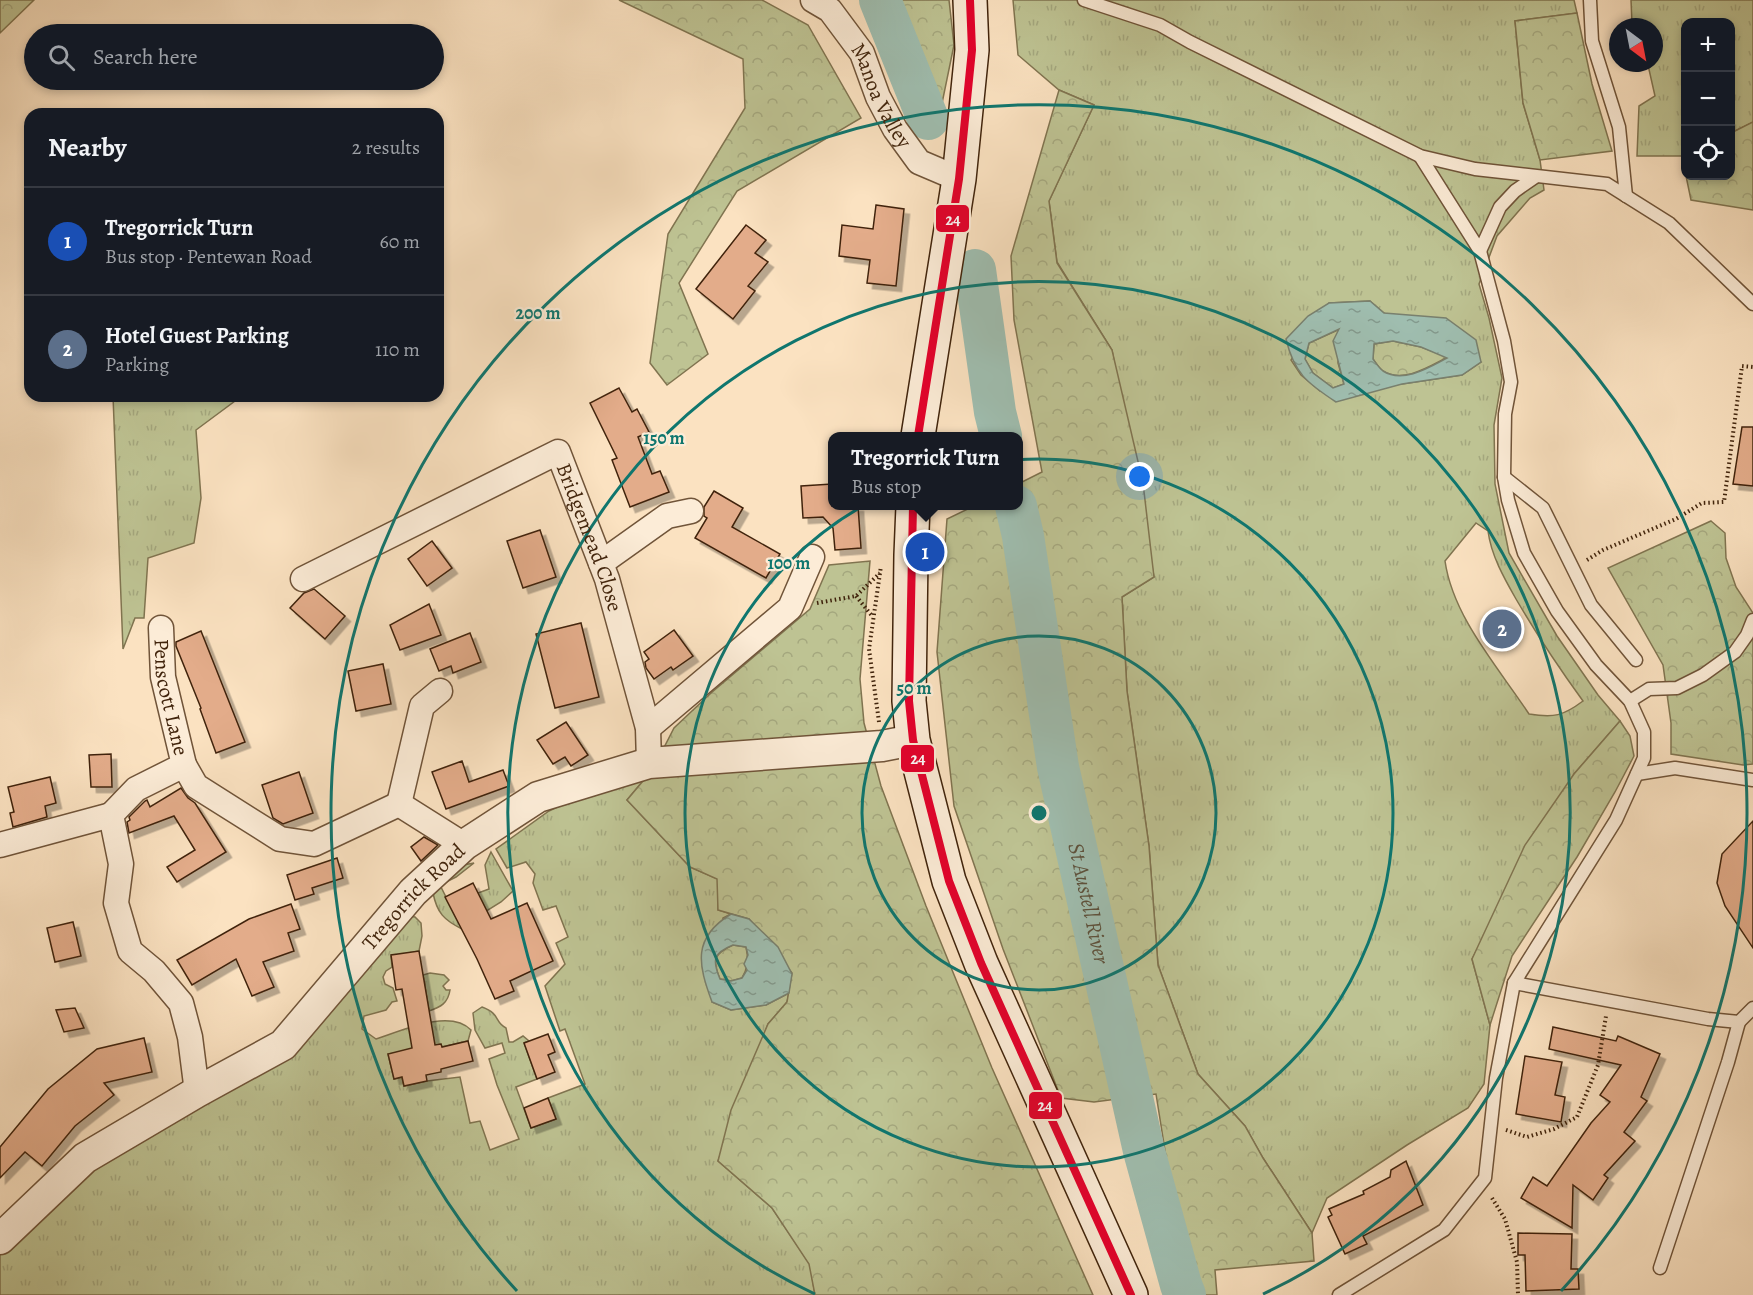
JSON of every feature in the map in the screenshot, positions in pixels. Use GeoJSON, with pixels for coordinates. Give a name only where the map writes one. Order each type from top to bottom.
{"type":"FeatureCollection","features":[{"type":"Feature","properties":{"kind":"main road"},"geometry":{"type":"LineString","coordinates":[[919,432],[959,179],[972,50],[970,0]]}},
{"type":"Feature","properties":{"kind":"main road"},"geometry":{"type":"LineString","coordinates":[[913,510],[909,701],[914,740],[949,881],[1001,1006],[1131,1295]]}},
{"type":"Feature","properties":{"kind":"street","name":"Manoa Valley"},"geometry":{"type":"LineString","coordinates":[[824,3],[862,53],[878,96],[895,129],[919,162],[959,179]]}},
{"type":"Feature","properties":{"kind":"street","name":"Bridgemead Close"},"geometry":{"type":"LineString","coordinates":[[303,579],[558,452],[601,563],[648,728],[649,763]]}},
{"type":"Feature","properties":{"kind":"street"},"geometry":{"type":"LineString","coordinates":[[601,563],[667,516],[691,511]]}},
{"type":"Feature","properties":{"kind":"street"},"geometry":{"type":"LineString","coordinates":[[648,728],[790,608],[812,557]]}},
{"type":"Feature","properties":{"kind":"street","name":"Penscott Lane"},"geometry":{"type":"LineString","coordinates":[[161,628],[163,677],[184,765],[196,786],[280,840],[314,844],[399,804]]}},
{"type":"Feature","properties":{"kind":"street"},"geometry":{"type":"LineString","coordinates":[[440,691],[422,706],[399,804],[464,845]]}},
{"type":"Feature","properties":{"kind":"street","name":"Tregorrick Road"},"geometry":{"type":"LineString","coordinates":[[0,1239],[85,1158],[197,1092],[283,1045],[413,892],[464,845],[538,797],[649,763],[882,746],[914,740]]}},
{"type":"Feature","properties":{"kind":"street","name":"Penscott Lane"},"geometry":{"type":"LineString","coordinates":[[111,815],[136,789],[184,765]]}},
{"type":"Feature","properties":{"kind":"street"},"geometry":{"type":"LineString","coordinates":[[0,844],[111,815],[121,864],[116,903],[130,951],[154,971],[181,1003],[190,1037],[197,1092]]}},
{"type":"Feature","properties":{"kind":"lane"},"geometry":{"type":"LineString","coordinates":[[1084,0],[1160,25],[1419,156],[1474,169],[1606,184],[1669,223],[1753,304]]}},
{"type":"Feature","properties":{"kind":"lane"},"geometry":{"type":"LineString","coordinates":[[1590,0],[1592,41],[1619,127],[1626,196]]}},
{"type":"Feature","properties":{"kind":"lane"},"geometry":{"type":"LineString","coordinates":[[1339,1295],[1444,1230],[1485,1178],[1496,1078],[1514,983],[1616,820],[1644,758],[1644,732],[1630,701],[1589,657],[1557,612],[1524,553],[1508,501],[1504,477],[1504,414],[1511,382],[1504,341],[1480,251],[1419,156]]}},
{"type":"Feature","properties":{"kind":"lane"},"geometry":{"type":"LineString","coordinates":[[1480,251],[1500,207],[1535,177]]}},
{"type":"Feature","properties":{"kind":"lane"},"geometry":{"type":"LineString","coordinates":[[1504,477],[1543,508],[1590,605],[1636,660]]}},
{"type":"Feature","properties":{"kind":"lane"},"geometry":{"type":"LineString","coordinates":[[1630,701],[1649,689],[1677,688],[1703,675],[1735,652],[1752,626]]}},
{"type":"Feature","properties":{"kind":"lane"},"geometry":{"type":"LineString","coordinates":[[1637,774],[1675,768],[1753,780]]}},
{"type":"Feature","properties":{"kind":"lane"},"geometry":{"type":"LineString","coordinates":[[1514,983],[1708,1019],[1739,1022]]}},
{"type":"Feature","properties":{"kind":"lane"},"geometry":{"type":"LineString","coordinates":[[1660,1268],[1739,1022],[1753,1008]]}},
{"type":"Feature","properties":{"kind":"path"},"geometry":{"type":"LineString","coordinates":[[1574,569],[1603,550],[1676,519],[1702,503],[1724,502],[1743,366],[1753,367]]}},
{"type":"Feature","properties":{"kind":"path"},"geometry":{"type":"LineString","coordinates":[[790,608],[856,596],[880,573]]}},
{"type":"Feature","properties":{"kind":"path"},"geometry":{"type":"LineString","coordinates":[[856,596],[873,618]]}},
{"type":"Feature","properties":{"kind":"path"},"geometry":{"type":"LineString","coordinates":[[1491,1125],[1527,1137],[1554,1129],[1577,1117],[1598,1065],[1610,1001]]}},
{"type":"Feature","properties":{"kind":"path"},"geometry":{"type":"LineString","coordinates":[[1482,1182],[1505,1219],[1517,1262],[1518,1295]]}},
{"type":"Feature","properties":{"kind":"green space"},"geometry":{"type":"Polygon","coordinates":[[[0,0],[34,0],[0,33],[0,0]]]}},
{"type":"Feature","properties":{"kind":"green space"},"geometry":{"type":"Polygon","coordinates":[[[619,0],[762,0],[808,25],[861,118],[737,191],[679,283],[708,354],[667,385],[650,363],[668,234],[745,108],[743,59],[619,0]]]}},
{"type":"Feature","properties":{"kind":"green space"},"geometry":{"type":"Polygon","coordinates":[[[890,0],[949,0],[954,45],[939,118],[890,0]]]}},
{"type":"Feature","properties":{"kind":"green space"},"geometry":{"type":"Polygon","coordinates":[[[1013,0],[1574,0],[1577,13],[1515,21],[1523,103],[1540,160],[1544,190],[1530,198],[1497,236],[1479,284],[1502,378],[1494,425],[1495,484],[1509,553],[1557,636],[1598,695],[1620,721],[1574,774],[1472,959],[1490,1025],[1484,1084],[1468,1108],[1327,1198],[1312,1233],[1245,1126],[1198,1074],[1158,965],[1149,846],[1127,691],[1122,597],[1154,577],[1112,350],[1057,262],[1049,201],[1094,105],[1059,90],[1018,55],[1013,0]],[[1370,301],[1329,303],[1291,360],[1301,375],[1320,391],[1402,384],[1462,375],[1481,362],[1384,313],[1370,301]],[[1476,523],[1445,561],[1457,602],[1467,622],[1529,714],[1552,716],[1570,710],[1583,701],[1548,651],[1511,591],[1495,558],[1488,531],[1476,523]]]}},
{"type":"Feature","properties":{"kind":"green space"},"geometry":{"type":"Polygon","coordinates":[[[1631,0],[1753,0],[1753,122],[1735,131],[1735,18],[1681,18],[1681,156],[1637,156],[1639,106],[1655,96],[1650,72],[1663,72],[1663,18],[1632,18],[1631,0]]]}},
{"type":"Feature","properties":{"kind":"green space"},"geometry":{"type":"Polygon","coordinates":[[[1577,13],[1592,84],[1612,151],[1540,160],[1523,103],[1515,21],[1577,13]]]}},
{"type":"Feature","properties":{"kind":"green space"},"geometry":{"type":"Polygon","coordinates":[[[1059,90],[1094,105],[1049,201],[1057,263],[1112,350],[1143,483],[1154,577],[1122,597],[1127,691],[1149,846],[1158,965],[1198,1074],[1245,1126],[1312,1233],[1314,1261],[1215,1270],[1217,1295],[1198,1295],[1178,1232],[1156,1094],[1094,1102],[1061,1098],[1003,949],[954,806],[937,652],[947,519],[966,510],[1023,510],[1023,482],[1042,472],[1014,320],[1011,256],[1059,90]]]}},
{"type":"Feature","properties":{"kind":"green space"},"geometry":{"type":"Polygon","coordinates":[[[1753,122],[1753,210],[1691,200],[1687,180],[1735,180],[1735,131],[1753,122]]]}},
{"type":"Feature","properties":{"kind":"green space"},"geometry":{"type":"Polygon","coordinates":[[[1340,329],[1338,363],[1344,384],[1333,388],[1313,373],[1305,359],[1309,343],[1340,329]]]}},
{"type":"Feature","properties":{"kind":"green space"},"geometry":{"type":"Polygon","coordinates":[[[1393,341],[1421,347],[1448,357],[1408,375],[1391,374],[1382,370],[1373,359],[1374,344],[1393,341]]]}},
{"type":"Feature","properties":{"kind":"green space"},"geometry":{"type":"Polygon","coordinates":[[[113,402],[234,402],[196,430],[201,498],[194,543],[148,558],[144,618],[135,618],[123,649],[113,402]]]}},
{"type":"Feature","properties":{"kind":"green space"},"geometry":{"type":"Polygon","coordinates":[[[1711,521],[1725,533],[1726,558],[1736,587],[1753,613],[1753,764],[1743,765],[1671,754],[1671,723],[1663,665],[1608,568],[1711,521]]]}},
{"type":"Feature","properties":{"kind":"green space"},"geometry":{"type":"Polygon","coordinates":[[[870,561],[860,679],[864,723],[881,786],[926,906],[992,1068],[1093,1295],[815,1295],[809,1264],[772,1208],[718,1161],[731,1110],[768,1024],[787,1002],[792,973],[749,919],[718,910],[717,879],[690,867],[627,800],[653,769],[674,728],[711,693],[810,609],[829,565],[870,561]]]}},
{"type":"Feature","properties":{"kind":"green space"},"geometry":{"type":"Polygon","coordinates":[[[1620,721],[1630,736],[1634,756],[1577,857],[1512,956],[1490,1025],[1472,959],[1525,845],[1574,774],[1620,721]]]}},
{"type":"Feature","properties":{"kind":"green space"},"geometry":{"type":"Polygon","coordinates":[[[653,769],[627,800],[690,867],[718,879],[718,910],[731,914],[723,918],[712,1002],[731,1010],[766,1005],[789,993],[787,1002],[768,1024],[718,1161],[772,1208],[810,1264],[815,1295],[0,1295],[0,1255],[93,1163],[281,1057],[408,916],[415,917],[421,923],[422,936],[419,951],[391,956],[392,967],[383,977],[385,984],[393,988],[397,1001],[392,1002],[386,1010],[364,1016],[362,1029],[376,1039],[438,1021],[462,1024],[471,1030],[468,1041],[388,1054],[394,1079],[402,1077],[404,1086],[460,1077],[470,1123],[480,1121],[490,1150],[519,1139],[489,1059],[505,1053],[502,1043],[485,1048],[475,1030],[473,1013],[482,1007],[492,1012],[506,1028],[509,1042],[523,1036],[529,1041],[524,1043],[537,1079],[516,1087],[531,1128],[556,1119],[548,1098],[585,1084],[565,1029],[560,1031],[545,986],[565,964],[556,943],[568,937],[556,906],[543,910],[533,883],[535,874],[526,862],[507,868],[496,849],[549,811],[601,786],[653,769]]]}},
{"type":"Feature","properties":{"kind":"green space"},"geometry":{"type":"Polygon","coordinates":[[[491,852],[513,891],[501,902],[480,915],[478,893],[489,889],[485,865],[491,852]]]}},
{"type":"Feature","properties":{"kind":"green space"},"geometry":{"type":"Polygon","coordinates":[[[474,863],[456,877],[441,885],[458,866],[474,863]]]}},
{"type":"Feature","properties":{"kind":"green space"},"geometry":{"type":"Polygon","coordinates":[[[440,885],[462,929],[446,919],[439,911],[433,893],[440,885]]]}},
{"type":"Feature","properties":{"kind":"green space"},"geometry":{"type":"Polygon","coordinates":[[[733,945],[746,947],[748,959],[746,971],[742,978],[731,981],[720,979],[716,958],[721,951],[733,945]]]}},
{"type":"Feature","properties":{"kind":"green space"},"geometry":{"type":"Polygon","coordinates":[[[430,973],[444,975],[449,980],[443,986],[446,990],[450,990],[443,1004],[429,1011],[423,975],[430,973]]]}},
{"type":"Feature","properties":{"kind":"water"},"geometry":{"type":"Polygon","coordinates":[[[1370,301],[1384,313],[1446,318],[1476,340],[1481,362],[1462,375],[1402,384],[1336,402],[1303,376],[1293,361],[1286,339],[1308,316],[1329,303],[1370,301]],[[1339,329],[1309,343],[1305,359],[1313,373],[1333,388],[1344,384],[1333,341],[1339,329]],[[1393,341],[1374,344],[1373,359],[1382,370],[1391,375],[1416,373],[1447,358],[1421,347],[1393,341]]]}},
{"type":"Feature","properties":{"kind":"water"},"geometry":{"type":"Polygon","coordinates":[[[731,914],[749,919],[778,947],[792,974],[789,993],[766,1005],[731,1010],[712,1002],[704,976],[702,953],[704,942],[718,923],[731,914]],[[733,945],[718,954],[715,962],[720,979],[731,981],[742,978],[747,970],[744,964],[748,955],[746,947],[733,945]]]}},
{"type":"Feature","properties":{"kind":"building"},"geometry":{"type":"Polygon","coordinates":[[[876,205],[904,209],[896,286],[867,283],[870,260],[839,256],[842,225],[873,229],[876,205]]]}},
{"type":"Feature","properties":{"kind":"building"},"geometry":{"type":"Polygon","coordinates":[[[746,225],[766,240],[755,253],[768,262],[748,286],[755,291],[733,319],[696,289],[746,225]]]}},
{"type":"Feature","properties":{"kind":"building"},"geometry":{"type":"Polygon","coordinates":[[[619,388],[632,412],[637,409],[649,432],[638,437],[652,474],[660,471],[669,492],[630,507],[612,460],[617,458],[590,403],[619,388]]]}},
{"type":"Feature","properties":{"kind":"building"},"geometry":{"type":"Polygon","coordinates":[[[1742,427],[1753,427],[1753,486],[1733,484],[1742,427]]]}},
{"type":"Feature","properties":{"kind":"building"},"geometry":{"type":"Polygon","coordinates":[[[828,484],[828,510],[858,510],[861,548],[835,550],[833,528],[823,517],[803,518],[801,486],[828,484]]]}},
{"type":"Feature","properties":{"kind":"building"},"geometry":{"type":"Polygon","coordinates":[[[714,491],[743,508],[732,527],[780,554],[766,578],[695,538],[707,518],[704,516],[704,507],[714,491]]]}},
{"type":"Feature","properties":{"kind":"building"},"geometry":{"type":"Polygon","coordinates":[[[540,530],[556,577],[523,588],[507,541],[540,530]]]}},
{"type":"Feature","properties":{"kind":"building"},"geometry":{"type":"Polygon","coordinates":[[[432,541],[452,568],[427,586],[408,559],[432,541]]]}},
{"type":"Feature","properties":{"kind":"building"},"geometry":{"type":"Polygon","coordinates":[[[314,589],[345,616],[325,639],[290,608],[304,593],[314,589]]]}},
{"type":"Feature","properties":{"kind":"building"},"geometry":{"type":"Polygon","coordinates":[[[429,604],[441,635],[400,650],[390,625],[429,604]]]}},
{"type":"Feature","properties":{"kind":"building"},"geometry":{"type":"Polygon","coordinates":[[[581,623],[599,697],[555,708],[536,634],[581,623]]]}},
{"type":"Feature","properties":{"kind":"building"},"geometry":{"type":"Polygon","coordinates":[[[674,630],[693,656],[673,670],[671,667],[654,679],[646,668],[645,662],[649,659],[644,652],[674,630]]]}},
{"type":"Feature","properties":{"kind":"building"},"geometry":{"type":"Polygon","coordinates":[[[201,631],[245,742],[216,753],[176,646],[176,642],[201,631]]]}},
{"type":"Feature","properties":{"kind":"building"},"geometry":{"type":"Polygon","coordinates":[[[470,633],[481,662],[453,673],[451,666],[439,671],[430,649],[470,633]]]}},
{"type":"Feature","properties":{"kind":"building"},"geometry":{"type":"Polygon","coordinates":[[[383,664],[391,704],[356,711],[348,671],[383,664]]]}},
{"type":"Feature","properties":{"kind":"building"},"geometry":{"type":"Polygon","coordinates":[[[566,722],[588,755],[571,766],[565,757],[553,764],[537,740],[566,722]]]}},
{"type":"Feature","properties":{"kind":"building"},"geometry":{"type":"Polygon","coordinates":[[[111,754],[112,787],[91,787],[89,755],[111,754]]]}},
{"type":"Feature","properties":{"kind":"building"},"geometry":{"type":"Polygon","coordinates":[[[462,761],[469,782],[503,770],[509,786],[446,809],[432,772],[462,761]]]}},
{"type":"Feature","properties":{"kind":"building"},"geometry":{"type":"Polygon","coordinates":[[[299,772],[313,813],[283,824],[273,818],[262,785],[299,772]]]}},
{"type":"Feature","properties":{"kind":"building"},"geometry":{"type":"Polygon","coordinates":[[[50,777],[56,803],[45,806],[47,817],[13,827],[10,813],[14,812],[8,787],[50,777]]]}},
{"type":"Feature","properties":{"kind":"building"},"geometry":{"type":"Polygon","coordinates":[[[181,788],[195,803],[226,852],[177,882],[167,867],[195,850],[174,816],[129,833],[127,822],[145,801],[147,800],[150,807],[181,788]]]}},
{"type":"Feature","properties":{"kind":"building"},"geometry":{"type":"Polygon","coordinates":[[[1753,821],[1753,948],[1725,906],[1717,883],[1722,854],[1753,821]]]}},
{"type":"Feature","properties":{"kind":"building"},"geometry":{"type":"Polygon","coordinates":[[[424,837],[438,845],[421,861],[411,847],[424,837]]]}},
{"type":"Feature","properties":{"kind":"building"},"geometry":{"type":"Polygon","coordinates":[[[337,858],[343,878],[312,888],[314,894],[295,900],[287,875],[337,858]]]}},
{"type":"Feature","properties":{"kind":"building"},"geometry":{"type":"Polygon","coordinates":[[[473,883],[491,919],[527,903],[553,961],[510,981],[514,991],[495,999],[445,897],[473,883]]]}},
{"type":"Feature","properties":{"kind":"building"},"geometry":{"type":"Polygon","coordinates":[[[291,904],[300,929],[288,933],[294,951],[263,962],[274,987],[252,996],[236,959],[192,985],[177,960],[249,919],[291,904]]]}},
{"type":"Feature","properties":{"kind":"building"},"geometry":{"type":"Polygon","coordinates":[[[73,922],[81,956],[55,962],[47,928],[73,922]]]}},
{"type":"Feature","properties":{"kind":"building"},"geometry":{"type":"Polygon","coordinates":[[[419,951],[435,1045],[441,1044],[442,1047],[468,1041],[473,1061],[441,1069],[441,1072],[426,1075],[427,1081],[404,1086],[402,1077],[394,1079],[388,1054],[412,1048],[402,989],[396,990],[391,955],[419,951]]]}},
{"type":"Feature","properties":{"kind":"building"},"geometry":{"type":"Polygon","coordinates":[[[75,1008],[84,1028],[64,1032],[56,1010],[75,1008]]]}},
{"type":"Feature","properties":{"kind":"building"},"geometry":{"type":"Polygon","coordinates":[[[1553,1027],[1616,1041],[1618,1036],[1660,1054],[1641,1097],[1647,1101],[1624,1132],[1635,1141],[1604,1175],[1608,1178],[1593,1200],[1573,1185],[1572,1228],[1521,1198],[1533,1177],[1547,1186],[1591,1123],[1610,1102],[1600,1095],[1621,1065],[1549,1049],[1553,1027]]]}},
{"type":"Feature","properties":{"kind":"building"},"geometry":{"type":"Polygon","coordinates":[[[548,1034],[555,1052],[548,1055],[555,1072],[537,1079],[524,1043],[548,1034]]]}},
{"type":"Feature","properties":{"kind":"building"},"geometry":{"type":"Polygon","coordinates":[[[144,1038],[152,1072],[104,1083],[114,1095],[75,1126],[42,1166],[25,1152],[0,1178],[0,1147],[48,1089],[97,1049],[144,1038]]]}},
{"type":"Feature","properties":{"kind":"building"},"geometry":{"type":"Polygon","coordinates":[[[1525,1056],[1562,1062],[1555,1095],[1565,1097],[1561,1122],[1516,1114],[1525,1056]]]}},
{"type":"Feature","properties":{"kind":"building"},"geometry":{"type":"Polygon","coordinates":[[[548,1098],[556,1119],[531,1128],[524,1108],[548,1098]]]}},
{"type":"Feature","properties":{"kind":"building"},"geometry":{"type":"Polygon","coordinates":[[[1406,1161],[1423,1205],[1363,1236],[1367,1244],[1345,1254],[1328,1217],[1332,1215],[1329,1209],[1364,1194],[1363,1191],[1390,1177],[1391,1170],[1406,1161]]]}},
{"type":"Feature","properties":{"kind":"building"},"geometry":{"type":"Polygon","coordinates":[[[1518,1233],[1572,1234],[1571,1269],[1578,1269],[1579,1289],[1526,1291],[1525,1255],[1518,1255],[1518,1233]]]}},
{"type":"Feature","properties":{"kind":"waterway","name":"St Austell River"},"geometry":{"type":"LineString","coordinates":[[880,0],[928,119]]}},
{"type":"Feature","properties":{"kind":"waterway","name":"St Austell River"},"geometry":{"type":"LineString","coordinates":[[975,270],[995,412],[1000,432]]}},
{"type":"Feature","properties":{"kind":"waterway","name":"St Austell River"},"geometry":{"type":"LineString","coordinates":[[1017,510],[1023,536],[1058,767],[1144,1151],[1185,1295]]}},
{"type":"Feature","properties":{"kind":"transit line","name":"24"},"geometry":{"type":"LineString","coordinates":[[919,432],[959,179],[972,50],[970,0]]}},
{"type":"Feature","properties":{"kind":"transit line","name":"24"},"geometry":{"type":"LineString","coordinates":[[913,510],[909,701],[913,740],[949,881],[981,963],[1131,1295]]}},
{"type":"Feature","properties":{"kind":"place","name":"Tregorrick Turn"},"geometry":{"type":"Point","coordinates":[925,552]}},
{"type":"Feature","properties":{"kind":"place","name":"Hotel Guest Parking"},"geometry":{"type":"Point","coordinates":[1502,629]}}]}
